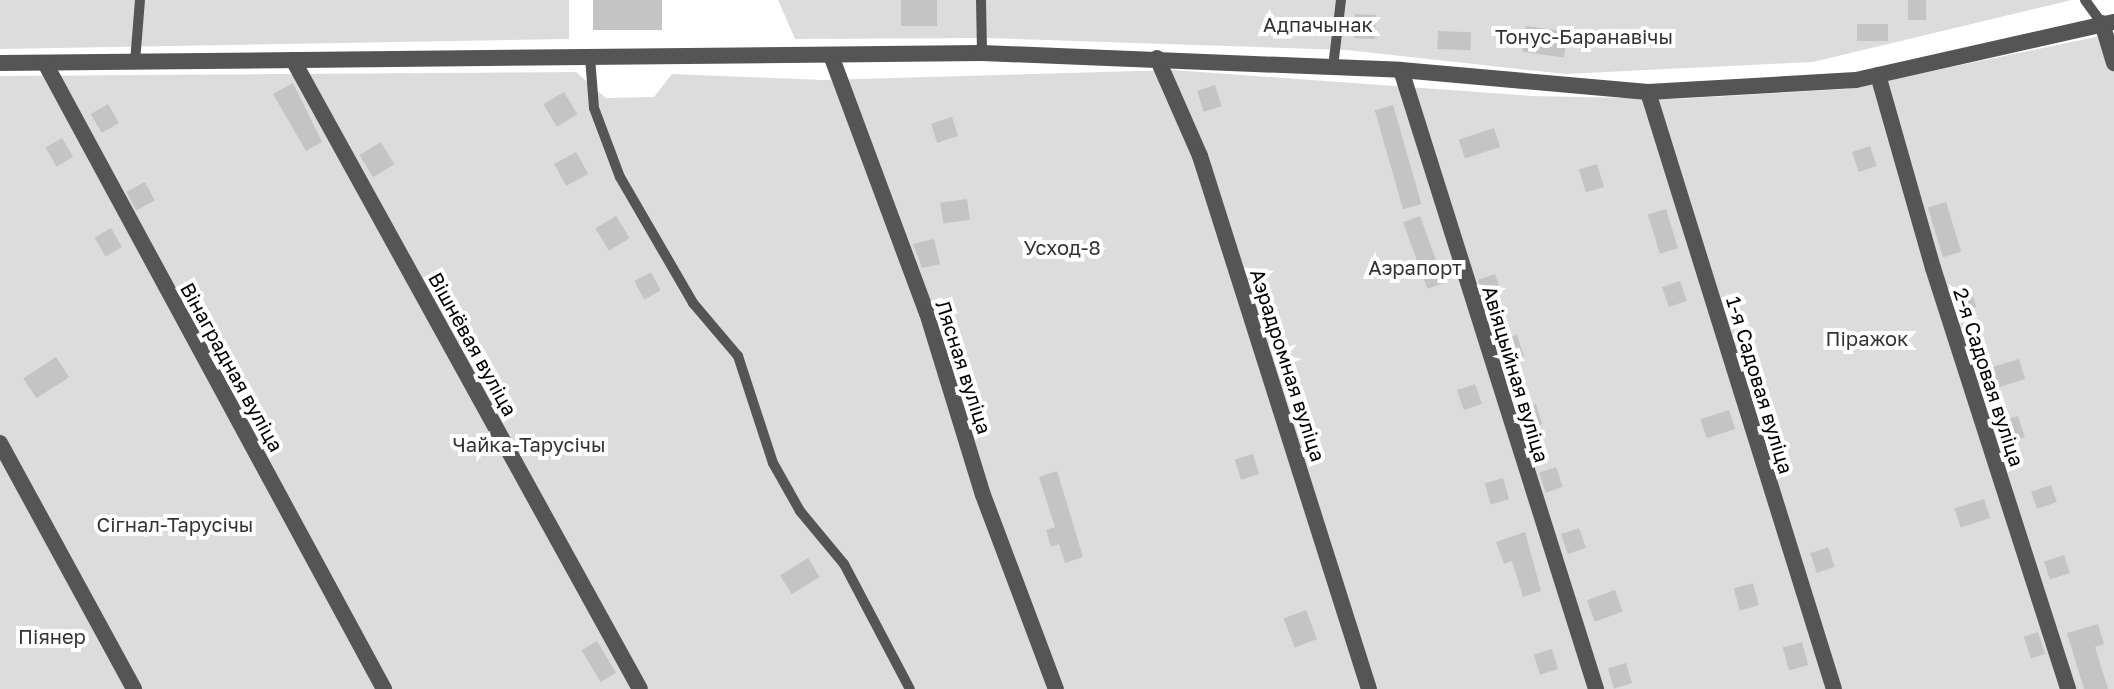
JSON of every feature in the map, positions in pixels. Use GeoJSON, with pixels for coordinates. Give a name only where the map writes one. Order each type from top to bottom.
{"type":"FeatureCollection","features":[{"type":"Feature","properties":{"kind":"street"},"geometry":{"type":"LineString","coordinates":[[0,63],[590,57],[832,58],[982,53],[1401,70],[1648,92],[1753,89],[1878,75],[2108,22],[2114,63]]}},
{"type":"Feature","properties":{"kind":"street","name":"Лясная вуліца"},"geometry":{"type":"LineString","coordinates":[[832,58],[927,313],[983,495],[1056,689]]}},
{"type":"Feature","properties":{"kind":"street","name":"Аэрадромная вуліца"},"geometry":{"type":"LineString","coordinates":[[1157,58],[1200,156],[1369,689]]}},
{"type":"Feature","properties":{"kind":"street","name":"Вішнёвая вуліца"},"geometry":{"type":"LineString","coordinates":[[293,60],[640,689]]}},
{"type":"Feature","properties":{"kind":"street","name":"Вінаградная вуліца"},"geometry":{"type":"LineString","coordinates":[[45,63],[384,689]]}},
{"type":"Feature","properties":{"kind":"street","name":"Авіяцыйная вуліца"},"geometry":{"type":"LineString","coordinates":[[1401,70],[1596,689]]}},
{"type":"Feature","properties":{"kind":"street","name":"2-я Садовая вуліца"},"geometry":{"type":"LineString","coordinates":[[1878,75],[1933,268],[2068,689]]}},
{"type":"Feature","properties":{"kind":"street","name":"1-я Садовая вуліца"},"geometry":{"type":"LineString","coordinates":[[1648,92],[1834,689]]}},
{"type":"Feature","properties":{"kind":"street"},"geometry":{"type":"LineString","coordinates":[[0,443],[134,689]]}},
{"type":"Feature","properties":{"kind":"lane"},"geometry":{"type":"LineString","coordinates":[[135,62],[140,0]]}},
{"type":"Feature","properties":{"kind":"lane"},"geometry":{"type":"LineString","coordinates":[[981,0],[982,53]]}},
{"type":"Feature","properties":{"kind":"lane"},"geometry":{"type":"LineString","coordinates":[[1333,67],[1341,0]]}},
{"type":"Feature","properties":{"kind":"lane"},"geometry":{"type":"LineString","coordinates":[[2085,0],[2108,22]]}},
{"type":"Feature","properties":{"kind":"lane"},"geometry":{"type":"LineString","coordinates":[[590,57],[594,108],[620,177],[693,303],[738,356],[773,463],[800,511],[844,564],[910,689]]}},
{"type":"Feature","properties":{"kind":"green space"},"geometry":{"type":"Polygon","coordinates":[[[0,0],[569,0],[569,39],[0,49],[0,0]]]}},
{"type":"Feature","properties":{"kind":"green space","name":"Тонус-Баранавічы"},"geometry":{"type":"Polygon","coordinates":[[[778,0],[2072,0],[1813,62],[1565,74],[1347,50],[986,38],[795,39],[778,0]]]}},
{"type":"Feature","properties":{"kind":"green space"},"geometry":{"type":"Polygon","coordinates":[[[2114,33],[2114,689],[0,689],[0,76],[576,72],[606,98],[654,97],[672,74],[822,80],[1173,70],[1532,96],[1678,99],[1846,89],[2114,33]]]}},
{"type":"Feature","properties":{"kind":"building"},"geometry":{"type":"Polygon","coordinates":[[[593,0],[662,0],[662,30],[593,30],[593,0]]]}},
{"type":"Feature","properties":{"kind":"building"},"geometry":{"type":"Polygon","coordinates":[[[901,0],[937,0],[937,26],[901,26],[901,0]]]}},
{"type":"Feature","properties":{"kind":"building"},"geometry":{"type":"Polygon","coordinates":[[[1908,0],[1926,0],[1926,20],[1908,20],[1908,0]]]}},
{"type":"Feature","properties":{"kind":"building"},"geometry":{"type":"Polygon","coordinates":[[[1355,14],[1376,15],[1375,39],[1354,38],[1355,14]]]}},
{"type":"Feature","properties":{"kind":"building"},"geometry":{"type":"Polygon","coordinates":[[[1857,24],[1888,24],[1888,41],[1857,41],[1857,24]]]}},
{"type":"Feature","properties":{"kind":"building"},"geometry":{"type":"Polygon","coordinates":[[[1526,26],[1568,32],[1564,58],[1522,52],[1526,26]]]}},
{"type":"Feature","properties":{"kind":"building"},"geometry":{"type":"Polygon","coordinates":[[[1438,31],[1471,32],[1470,50],[1437,49],[1438,31]]]}},
{"type":"Feature","properties":{"kind":"building"},"geometry":{"type":"Polygon","coordinates":[[[293,83],[322,142],[306,151],[273,94],[293,83]]]}},
{"type":"Feature","properties":{"kind":"building"},"geometry":{"type":"Polygon","coordinates":[[[1215,85],[1222,106],[1204,112],[1197,91],[1215,85]]]}},
{"type":"Feature","properties":{"kind":"building"},"geometry":{"type":"Polygon","coordinates":[[[564,92],[577,114],[557,127],[543,104],[564,92]]]}},
{"type":"Feature","properties":{"kind":"building"},"geometry":{"type":"Polygon","coordinates":[[[108,104],[119,123],[102,133],[91,114],[108,104]]]}},
{"type":"Feature","properties":{"kind":"building"},"geometry":{"type":"Polygon","coordinates":[[[1393,105],[1421,204],[1403,209],[1375,110],[1393,105]]]}},
{"type":"Feature","properties":{"kind":"building"},"geometry":{"type":"Polygon","coordinates":[[[952,117],[958,136],[937,143],[931,124],[952,117]]]}},
{"type":"Feature","properties":{"kind":"building"},"geometry":{"type":"Polygon","coordinates":[[[1494,128],[1500,147],[1465,158],[1459,139],[1494,128]]]}},
{"type":"Feature","properties":{"kind":"building"},"geometry":{"type":"Polygon","coordinates":[[[62,138],[73,157],[57,167],[46,148],[62,138]]]}},
{"type":"Feature","properties":{"kind":"building"},"geometry":{"type":"Polygon","coordinates":[[[381,142],[394,164],[373,177],[360,155],[381,142]]]}},
{"type":"Feature","properties":{"kind":"building"},"geometry":{"type":"Polygon","coordinates":[[[1870,146],[1877,166],[1859,172],[1852,152],[1870,146]]]}},
{"type":"Feature","properties":{"kind":"building"},"geometry":{"type":"Polygon","coordinates":[[[576,152],[588,174],[566,186],[554,164],[576,152]]]}},
{"type":"Feature","properties":{"kind":"building"},"geometry":{"type":"Polygon","coordinates":[[[1597,164],[1604,187],[1586,193],[1579,170],[1597,164]]]}},
{"type":"Feature","properties":{"kind":"building"},"geometry":{"type":"Polygon","coordinates":[[[145,182],[155,201],[136,210],[126,192],[145,182]]]}},
{"type":"Feature","properties":{"kind":"building"},"geometry":{"type":"Polygon","coordinates":[[[967,199],[970,220],[943,224],[940,203],[967,199]]]}},
{"type":"Feature","properties":{"kind":"building"},"geometry":{"type":"Polygon","coordinates":[[[1946,202],[1961,252],[1943,257],[1928,208],[1946,202]]]}},
{"type":"Feature","properties":{"kind":"building"},"geometry":{"type":"Polygon","coordinates":[[[1666,209],[1678,248],[1660,254],[1648,215],[1666,209]]]}},
{"type":"Feature","properties":{"kind":"building"},"geometry":{"type":"Polygon","coordinates":[[[616,216],[629,238],[609,251],[595,228],[616,216]]]}},
{"type":"Feature","properties":{"kind":"building"},"geometry":{"type":"Polygon","coordinates":[[[1420,216],[1444,283],[1427,289],[1403,222],[1420,216]]]}},
{"type":"Feature","properties":{"kind":"building"},"geometry":{"type":"Polygon","coordinates":[[[111,228],[122,247],[106,257],[95,237],[111,228]]]}},
{"type":"Feature","properties":{"kind":"building"},"geometry":{"type":"Polygon","coordinates":[[[934,239],[940,264],[922,268],[913,244],[934,239]]]}},
{"type":"Feature","properties":{"kind":"building"},"geometry":{"type":"Polygon","coordinates":[[[651,272],[661,291],[644,299],[634,281],[651,272]]]}},
{"type":"Feature","properties":{"kind":"building"},"geometry":{"type":"Polygon","coordinates":[[[1495,274],[1502,294],[1485,300],[1478,280],[1495,274]]]}},
{"type":"Feature","properties":{"kind":"building"},"geometry":{"type":"Polygon","coordinates":[[[1680,281],[1687,301],[1669,307],[1662,287],[1680,281]]]}},
{"type":"Feature","properties":{"kind":"building"},"geometry":{"type":"Polygon","coordinates":[[[1970,286],[1976,307],[1958,312],[1952,291],[1970,286]]]}},
{"type":"Feature","properties":{"kind":"building"},"geometry":{"type":"Polygon","coordinates":[[[1517,335],[1524,356],[1506,362],[1499,341],[1517,335]]]}},
{"type":"Feature","properties":{"kind":"building"},"geometry":{"type":"Polygon","coordinates":[[[56,357],[69,377],[36,398],[23,378],[56,357]]]}},
{"type":"Feature","properties":{"kind":"building"},"geometry":{"type":"Polygon","coordinates":[[[2019,359],[2025,379],[1995,388],[1989,368],[2019,359]]]}},
{"type":"Feature","properties":{"kind":"building"},"geometry":{"type":"Polygon","coordinates":[[[1475,384],[1482,404],[1464,410],[1457,390],[1475,384]]]}},
{"type":"Feature","properties":{"kind":"building"},"geometry":{"type":"Polygon","coordinates":[[[1536,404],[1542,424],[1525,429],[1519,409],[1536,404]]]}},
{"type":"Feature","properties":{"kind":"building"},"geometry":{"type":"Polygon","coordinates":[[[1729,410],[1735,429],[1707,438],[1700,419],[1729,410]]]}},
{"type":"Feature","properties":{"kind":"building"},"geometry":{"type":"Polygon","coordinates":[[[2018,416],[2025,437],[2007,443],[2000,422],[2018,416]]]}},
{"type":"Feature","properties":{"kind":"building"},"geometry":{"type":"Polygon","coordinates":[[[1253,454],[1259,474],[1241,480],[1235,460],[1253,454]]]}},
{"type":"Feature","properties":{"kind":"building"},"geometry":{"type":"Polygon","coordinates":[[[1556,467],[1563,487],[1546,493],[1539,473],[1556,467]]]}},
{"type":"Feature","properties":{"kind":"building"},"geometry":{"type":"Polygon","coordinates":[[[1057,471],[1083,557],[1065,563],[1059,544],[1051,547],[1046,530],[1055,527],[1039,477],[1057,471]]]}},
{"type":"Feature","properties":{"kind":"building"},"geometry":{"type":"Polygon","coordinates":[[[1503,478],[1509,499],[1491,504],[1485,483],[1503,478]]]}},
{"type":"Feature","properties":{"kind":"building"},"geometry":{"type":"Polygon","coordinates":[[[2051,485],[2057,502],[2037,509],[2031,492],[2051,485]]]}},
{"type":"Feature","properties":{"kind":"building"},"geometry":{"type":"Polygon","coordinates":[[[1984,499],[1990,518],[1961,528],[1955,509],[1984,499]]]}},
{"type":"Feature","properties":{"kind":"building"},"geometry":{"type":"Polygon","coordinates":[[[1579,528],[1586,548],[1568,554],[1561,534],[1579,528]]]}},
{"type":"Feature","properties":{"kind":"building"},"geometry":{"type":"Polygon","coordinates":[[[1525,532],[1541,591],[1523,597],[1512,561],[1504,564],[1496,542],[1525,532]]]}},
{"type":"Feature","properties":{"kind":"building"},"geometry":{"type":"Polygon","coordinates":[[[1828,547],[1835,567],[1817,573],[1810,553],[1828,547]]]}},
{"type":"Feature","properties":{"kind":"building"},"geometry":{"type":"Polygon","coordinates":[[[2064,555],[2070,573],[2050,580],[2044,561],[2064,555]]]}},
{"type":"Feature","properties":{"kind":"building"},"geometry":{"type":"Polygon","coordinates":[[[808,558],[820,577],[792,594],[780,575],[808,558]]]}},
{"type":"Feature","properties":{"kind":"building"},"geometry":{"type":"Polygon","coordinates":[[[1753,583],[1759,605],[1740,610],[1734,588],[1753,583]]]}},
{"type":"Feature","properties":{"kind":"building"},"geometry":{"type":"Polygon","coordinates":[[[1615,590],[1623,612],[1595,622],[1587,600],[1615,590]]]}},
{"type":"Feature","properties":{"kind":"building"},"geometry":{"type":"Polygon","coordinates":[[[1306,610],[1317,639],[1295,648],[1284,619],[1306,610]]]}},
{"type":"Feature","properties":{"kind":"building"},"geometry":{"type":"Polygon","coordinates":[[[2098,624],[2104,644],[2095,647],[2108,689],[2084,689],[2067,633],[2098,624]]]}},
{"type":"Feature","properties":{"kind":"building"},"geometry":{"type":"Polygon","coordinates":[[[2038,632],[2045,654],[2031,659],[2024,637],[2038,632]]]}},
{"type":"Feature","properties":{"kind":"building"},"geometry":{"type":"Polygon","coordinates":[[[597,641],[616,673],[601,682],[582,650],[597,641]]]}},
{"type":"Feature","properties":{"kind":"building"},"geometry":{"type":"Polygon","coordinates":[[[1802,642],[1808,665],[1789,670],[1783,647],[1802,642]]]}},
{"type":"Feature","properties":{"kind":"building"},"geometry":{"type":"Polygon","coordinates":[[[1552,649],[1558,669],[1540,675],[1534,655],[1552,649]]]}},
{"type":"Feature","properties":{"kind":"building"},"geometry":{"type":"Polygon","coordinates":[[[1626,663],[1632,683],[1614,689],[1608,669],[1626,663]]]}},
{"type":"Feature","properties":{"kind":"park label","name":"Адпачынак"},"geometry":{"type":"Point","coordinates":[1318,24]}},
{"type":"Feature","properties":{"kind":"park label","name":"Усход-8"},"geometry":{"type":"Point","coordinates":[1062,247]}},
{"type":"Feature","properties":{"kind":"park label","name":"Аэрапорт"},"geometry":{"type":"Point","coordinates":[1415,267]}},
{"type":"Feature","properties":{"kind":"park label","name":"Піражок"},"geometry":{"type":"Point","coordinates":[1867,338]}},
{"type":"Feature","properties":{"kind":"park label","name":"Чайка-Тарусічы"},"geometry":{"type":"Point","coordinates":[529,444]}},
{"type":"Feature","properties":{"kind":"park label","name":"Сігнал-Тарусічы"},"geometry":{"type":"Point","coordinates":[175,524]}},
{"type":"Feature","properties":{"kind":"park label","name":"Піянер"},"geometry":{"type":"Point","coordinates":[52,636]}}]}
